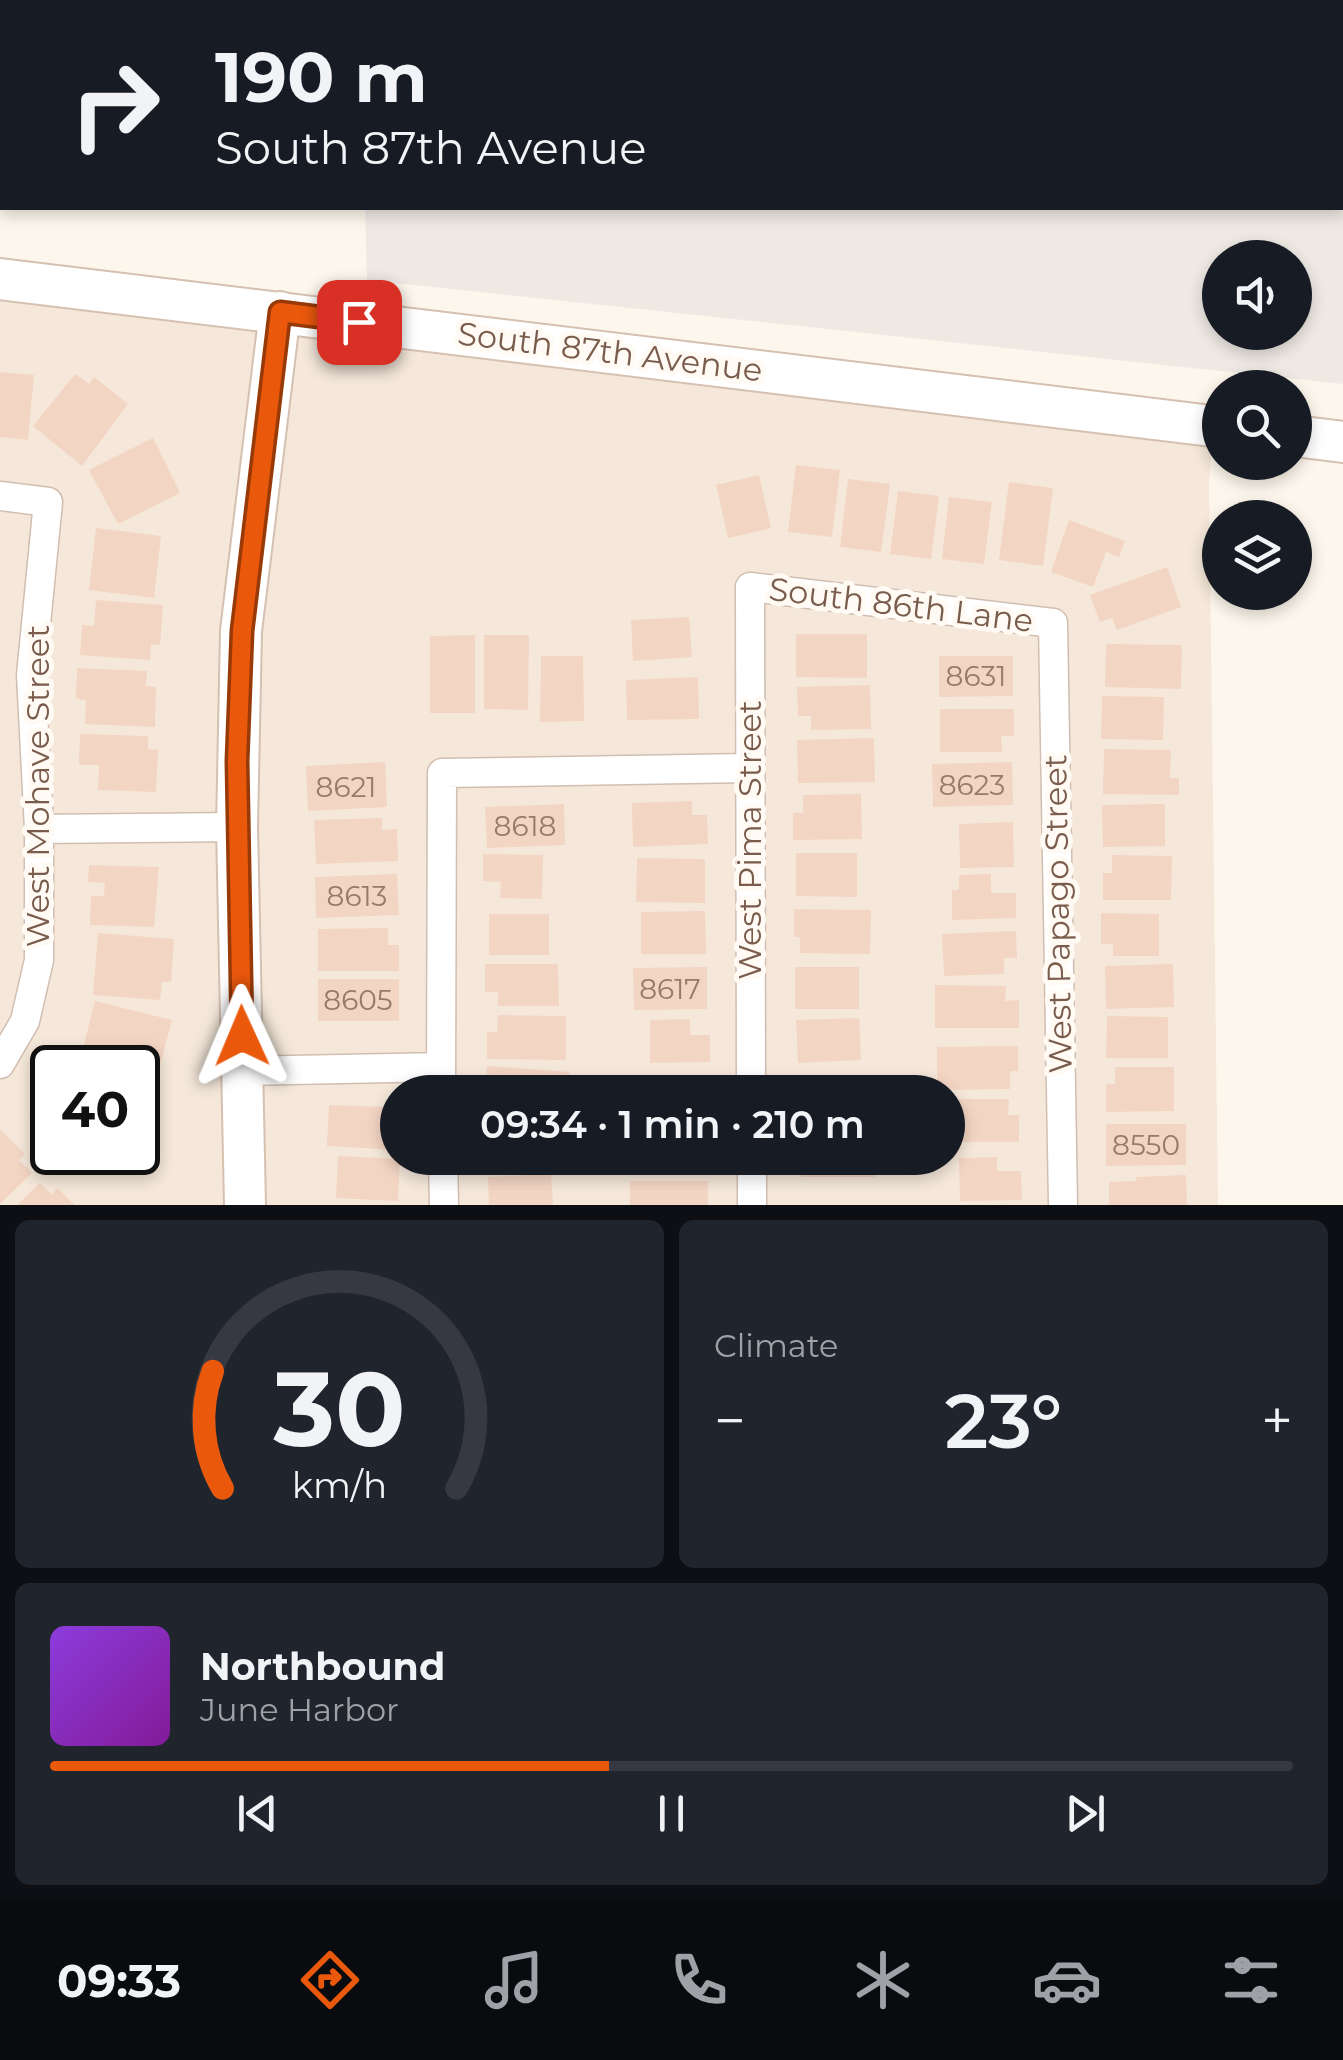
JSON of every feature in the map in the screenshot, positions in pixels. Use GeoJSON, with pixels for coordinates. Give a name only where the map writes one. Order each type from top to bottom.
{"type":"FeatureCollection","features":[{"type":"Feature","properties":{"kind":"street","name":"South 87th Avenue"},"geometry":{"type":"LineString","coordinates":[[0,278],[1202,425]]}},
{"type":"Feature","properties":{"kind":"street"},"geometry":{"type":"LineString","coordinates":[[244,1205],[237,827],[242,631],[280,312]]}},
{"type":"Feature","properties":{"kind":"street"},"geometry":{"type":"LineString","coordinates":[[1312,438],[1343,442]]}},
{"type":"Feature","properties":{"kind":"street","name":"West Mohave Street"},"geometry":{"type":"LineString","coordinates":[[0,496],[48,502],[31,675],[39,829],[39,960],[25,1021],[0,1064]]}},
{"type":"Feature","properties":{"kind":"street","name":"South 86th Lane"},"geometry":{"type":"LineString","coordinates":[[750,587],[1053,623]]}},
{"type":"Feature","properties":{"kind":"street","name":"West Pima Street"},"geometry":{"type":"LineString","coordinates":[[750,587],[751,1075]]}},
{"type":"Feature","properties":{"kind":"street","name":"West Papago Street"},"geometry":{"type":"LineString","coordinates":[[1053,623],[1063,1205]]}},
{"type":"Feature","properties":{"kind":"street"},"geometry":{"type":"LineString","coordinates":[[441,1075],[442,773],[749,768]]}},
{"type":"Feature","properties":{"kind":"street"},"geometry":{"type":"LineString","coordinates":[[39,829],[237,827]]}},
{"type":"Feature","properties":{"kind":"street"},"geometry":{"type":"LineString","coordinates":[[242,1071],[380,1077]]}},
{"type":"Feature","properties":{"kind":"street"},"geometry":{"type":"LineString","coordinates":[[443,1175],[444,1205]]}},
{"type":"Feature","properties":{"kind":"street"},"geometry":{"type":"LineString","coordinates":[[752,1175],[752,1205]]}},
{"type":"Feature","properties":{"kind":"shaded area"},"geometry":{"type":"Polygon","coordinates":[[[365,210],[1343,210],[1343,384],[1312,381],[1312,370],[1212,370],[367,280],[365,210]]]}},
{"type":"Feature","properties":{"kind":"shaded area"},"geometry":{"type":"Polygon","coordinates":[[[0,300],[1202,447],[1202,480],[1209,480],[1209,500],[1202,500],[1202,610],[1211,610],[1218,1205],[0,1205],[0,300]]]}},
{"type":"Feature","properties":{"kind":"building"},"geometry":{"type":"Polygon","coordinates":[[[0,372],[34,375],[28,440],[0,437],[0,372]]]}},
{"type":"Feature","properties":{"kind":"building"},"geometry":{"type":"Polygon","coordinates":[[[75,374],[89,384],[94,377],[128,404],[82,466],[33,426],[75,374]]]}},
{"type":"Feature","properties":{"kind":"building"},"geometry":{"type":"Polygon","coordinates":[[[153,438],[180,493],[118,524],[89,470],[153,438]]]}},
{"type":"Feature","properties":{"kind":"building"},"geometry":{"type":"Polygon","coordinates":[[[796,465],[840,470],[832,537],[788,532],[796,465]]]}},
{"type":"Feature","properties":{"kind":"building"},"geometry":{"type":"Polygon","coordinates":[[[759,475],[771,528],[728,538],[716,485],[759,475]]]}},
{"type":"Feature","properties":{"kind":"building"},"geometry":{"type":"Polygon","coordinates":[[[848,479],[890,484],[881,552],[840,547],[848,479]]]}},
{"type":"Feature","properties":{"kind":"building"},"geometry":{"type":"Polygon","coordinates":[[[1009,482],[1053,488],[1043,566],[999,560],[1009,482]]]}},
{"type":"Feature","properties":{"kind":"building"},"geometry":{"type":"Polygon","coordinates":[[[898,491],[939,496],[931,559],[890,554],[898,491]]]}},
{"type":"Feature","properties":{"kind":"building"},"geometry":{"type":"Polygon","coordinates":[[[949,497],[992,502],[984,564],[942,559],[949,497]]]}},
{"type":"Feature","properties":{"kind":"building"},"geometry":{"type":"Polygon","coordinates":[[[1069,520],[1125,541],[1119,557],[1106,552],[1093,587],[1051,572],[1069,520]]]}},
{"type":"Feature","properties":{"kind":"building"},"geometry":{"type":"Polygon","coordinates":[[[96,528],[161,536],[154,598],[89,590],[96,528]]]}},
{"type":"Feature","properties":{"kind":"building"},"geometry":{"type":"Polygon","coordinates":[[[1167,567],[1181,607],[1117,630],[1112,618],[1100,622],[1090,595],[1167,567]]]}},
{"type":"Feature","properties":{"kind":"building"},"geometry":{"type":"Polygon","coordinates":[[[96,600],[163,605],[160,645],[151,644],[150,660],[80,655],[82,625],[94,626],[96,600]]]}},
{"type":"Feature","properties":{"kind":"building"},"geometry":{"type":"Polygon","coordinates":[[[689,617],[692,657],[633,661],[631,620],[689,617]]]}},
{"type":"Feature","properties":{"kind":"building"},"geometry":{"type":"Polygon","coordinates":[[[796,634],[867,634],[867,678],[796,677],[796,634]]]}},
{"type":"Feature","properties":{"kind":"building"},"geometry":{"type":"Polygon","coordinates":[[[475,635],[475,713],[430,713],[430,636],[475,635]]]}},
{"type":"Feature","properties":{"kind":"building"},"geometry":{"type":"Polygon","coordinates":[[[484,635],[529,635],[528,710],[484,709],[484,635]]]}},
{"type":"Feature","properties":{"kind":"building"},"geometry":{"type":"Polygon","coordinates":[[[1106,644],[1182,645],[1181,689],[1105,687],[1106,644]]]}},
{"type":"Feature","properties":{"kind":"building"},"geometry":{"type":"Polygon","coordinates":[[[541,656],[583,656],[584,721],[540,722],[541,656]]]}},
{"type":"Feature","properties":{"kind":"building"},"geometry":{"type":"Polygon","coordinates":[[[939,656],[1013,656],[1013,696],[939,697],[939,656]]]}},
{"type":"Feature","properties":{"kind":"building"},"geometry":{"type":"Polygon","coordinates":[[[77,668],[147,671],[146,686],[156,687],[155,727],[85,724],[86,700],[76,699],[77,668]]]}},
{"type":"Feature","properties":{"kind":"building"},"geometry":{"type":"Polygon","coordinates":[[[698,677],[699,719],[627,720],[626,680],[698,677]]]}},
{"type":"Feature","properties":{"kind":"building"},"geometry":{"type":"Polygon","coordinates":[[[870,685],[871,729],[811,730],[811,716],[798,716],[797,687],[870,685]]]}},
{"type":"Feature","properties":{"kind":"building"},"geometry":{"type":"Polygon","coordinates":[[[1102,696],[1164,697],[1163,740],[1101,739],[1102,696]]]}},
{"type":"Feature","properties":{"kind":"building"},"geometry":{"type":"Polygon","coordinates":[[[940,709],[1014,709],[1014,736],[1001,736],[1002,752],[940,752],[940,709]]]}},
{"type":"Feature","properties":{"kind":"building"},"geometry":{"type":"Polygon","coordinates":[[[80,734],[148,736],[148,749],[158,750],[156,792],[98,790],[99,765],[79,765],[80,734]]]}},
{"type":"Feature","properties":{"kind":"building"},"geometry":{"type":"Polygon","coordinates":[[[874,738],[875,782],[798,783],[797,740],[874,738]]]}},
{"type":"Feature","properties":{"kind":"building"},"geometry":{"type":"Polygon","coordinates":[[[1104,749],[1171,750],[1170,778],[1179,778],[1179,795],[1103,794],[1104,749]]]}},
{"type":"Feature","properties":{"kind":"building"},"geometry":{"type":"Polygon","coordinates":[[[385,762],[387,807],[308,811],[306,766],[385,762]]]}},
{"type":"Feature","properties":{"kind":"building"},"geometry":{"type":"Polygon","coordinates":[[[1012,762],[1013,805],[933,807],[932,764],[1012,762]]]}},
{"type":"Feature","properties":{"kind":"building"},"geometry":{"type":"Polygon","coordinates":[[[861,794],[862,839],[793,840],[793,813],[803,813],[803,795],[861,794]]]}},
{"type":"Feature","properties":{"kind":"building"},"geometry":{"type":"Polygon","coordinates":[[[692,801],[692,815],[707,815],[708,844],[633,847],[632,803],[692,801]]]}},
{"type":"Feature","properties":{"kind":"building"},"geometry":{"type":"Polygon","coordinates":[[[564,804],[565,845],[487,848],[485,807],[564,804]]]}},
{"type":"Feature","properties":{"kind":"building"},"geometry":{"type":"Polygon","coordinates":[[[1165,804],[1165,846],[1103,847],[1102,805],[1165,804]]]}},
{"type":"Feature","properties":{"kind":"building"},"geometry":{"type":"Polygon","coordinates":[[[382,818],[382,830],[397,829],[398,861],[316,864],[314,820],[382,818]]]}},
{"type":"Feature","properties":{"kind":"building"},"geometry":{"type":"Polygon","coordinates":[[[1013,822],[1014,867],[960,868],[959,824],[1013,822]]]}},
{"type":"Feature","properties":{"kind":"building"},"geometry":{"type":"Polygon","coordinates":[[[796,853],[857,853],[857,897],[796,896],[796,853]]]}},
{"type":"Feature","properties":{"kind":"building"},"geometry":{"type":"Polygon","coordinates":[[[483,854],[543,855],[542,899],[500,898],[501,882],[483,881],[483,854]]]}},
{"type":"Feature","properties":{"kind":"building"},"geometry":{"type":"Polygon","coordinates":[[[1112,855],[1172,856],[1171,900],[1103,900],[1103,873],[1112,873],[1112,855]]]}},
{"type":"Feature","properties":{"kind":"building"},"geometry":{"type":"Polygon","coordinates":[[[637,858],[705,859],[705,903],[636,902],[637,858]]]}},
{"type":"Feature","properties":{"kind":"building"},"geometry":{"type":"Polygon","coordinates":[[[89,865],[159,867],[154,927],[90,925],[91,896],[104,896],[105,883],[88,882],[89,865]]]}},
{"type":"Feature","properties":{"kind":"building"},"geometry":{"type":"Polygon","coordinates":[[[397,874],[399,915],[316,918],[315,877],[397,874]]]}},
{"type":"Feature","properties":{"kind":"building"},"geometry":{"type":"Polygon","coordinates":[[[991,874],[991,893],[1016,893],[1016,918],[952,920],[952,890],[959,890],[959,875],[991,874]]]}},
{"type":"Feature","properties":{"kind":"building"},"geometry":{"type":"Polygon","coordinates":[[[794,909],[871,910],[870,954],[800,953],[800,937],[794,937],[794,909]]]}},
{"type":"Feature","properties":{"kind":"building"},"geometry":{"type":"Polygon","coordinates":[[[705,911],[706,954],[641,954],[641,912],[705,911]]]}},
{"type":"Feature","properties":{"kind":"building"},"geometry":{"type":"Polygon","coordinates":[[[1101,913],[1159,914],[1159,956],[1113,956],[1113,944],[1101,944],[1101,913]]]}},
{"type":"Feature","properties":{"kind":"building"},"geometry":{"type":"Polygon","coordinates":[[[489,914],[549,914],[549,955],[489,955],[489,914]]]}},
{"type":"Feature","properties":{"kind":"building"},"geometry":{"type":"Polygon","coordinates":[[[388,928],[388,945],[399,945],[399,971],[318,971],[318,929],[388,928]]]}},
{"type":"Feature","properties":{"kind":"building"},"geometry":{"type":"Polygon","coordinates":[[[1016,931],[1017,958],[1004,958],[1004,974],[944,976],[942,934],[1016,931]]]}},
{"type":"Feature","properties":{"kind":"building"},"geometry":{"type":"Polygon","coordinates":[[[98,933],[174,939],[171,982],[162,982],[160,1000],[93,995],[98,933]]]}},
{"type":"Feature","properties":{"kind":"building"},"geometry":{"type":"Polygon","coordinates":[[[485,964],[558,964],[559,1006],[498,1006],[498,992],[485,992],[485,964]]]}},
{"type":"Feature","properties":{"kind":"building"},"geometry":{"type":"Polygon","coordinates":[[[1173,964],[1174,1007],[1106,1009],[1105,966],[1173,964]]]}},
{"type":"Feature","properties":{"kind":"building"},"geometry":{"type":"Polygon","coordinates":[[[707,967],[707,1009],[634,1010],[633,968],[707,967]]]}},
{"type":"Feature","properties":{"kind":"building"},"geometry":{"type":"Polygon","coordinates":[[[795,967],[859,967],[859,1009],[795,1009],[795,967]]]}},
{"type":"Feature","properties":{"kind":"building"},"geometry":{"type":"Polygon","coordinates":[[[318,979],[399,979],[399,1021],[318,1021],[318,979]]]}},
{"type":"Feature","properties":{"kind":"building"},"geometry":{"type":"Polygon","coordinates":[[[935,985],[1006,986],[1005,1001],[1019,1000],[1019,1028],[935,1028],[935,985]]]}},
{"type":"Feature","properties":{"kind":"building"},"geometry":{"type":"Polygon","coordinates":[[[95,1001],[172,1020],[161,1062],[160,1045],[84,1045],[95,1001]]]}},
{"type":"Feature","properties":{"kind":"building"},"geometry":{"type":"Polygon","coordinates":[[[498,1015],[566,1016],[566,1060],[487,1059],[487,1032],[497,1032],[498,1015]]]}},
{"type":"Feature","properties":{"kind":"building"},"geometry":{"type":"Polygon","coordinates":[[[1107,1016],[1168,1017],[1168,1058],[1106,1058],[1107,1016]]]}},
{"type":"Feature","properties":{"kind":"building"},"geometry":{"type":"Polygon","coordinates":[[[859,1018],[861,1060],[798,1063],[796,1020],[859,1018]]]}},
{"type":"Feature","properties":{"kind":"building"},"geometry":{"type":"Polygon","coordinates":[[[690,1019],[690,1035],[710,1035],[710,1062],[650,1063],[650,1020],[690,1019]]]}},
{"type":"Feature","properties":{"kind":"building"},"geometry":{"type":"Polygon","coordinates":[[[1018,1046],[1018,1071],[1010,1071],[1010,1089],[965,1090],[965,1075],[937,1075],[937,1047],[1018,1046]]]}},
{"type":"Feature","properties":{"kind":"building"},"geometry":{"type":"Polygon","coordinates":[[[487,1066],[569,1072],[569,1075],[486,1075],[487,1066]]]}},
{"type":"Feature","properties":{"kind":"building"},"geometry":{"type":"Polygon","coordinates":[[[1115,1067],[1174,1067],[1174,1111],[1106,1112],[1106,1084],[1115,1084],[1115,1067]]]}},
{"type":"Feature","properties":{"kind":"building"},"geometry":{"type":"Polygon","coordinates":[[[965,1099],[1009,1099],[1008,1115],[1019,1115],[1019,1142],[965,1142],[965,1099]]]}},
{"type":"Feature","properties":{"kind":"building"},"geometry":{"type":"Polygon","coordinates":[[[329,1105],[380,1107],[380,1149],[327,1146],[329,1105]]]}},
{"type":"Feature","properties":{"kind":"building"},"geometry":{"type":"Polygon","coordinates":[[[1106,1124],[1186,1124],[1186,1165],[1106,1166],[1106,1124]]]}},
{"type":"Feature","properties":{"kind":"building"},"geometry":{"type":"Polygon","coordinates":[[[0,1129],[25,1154],[19,1160],[30,1175],[0,1204],[0,1129]]]}},
{"type":"Feature","properties":{"kind":"building"},"geometry":{"type":"Polygon","coordinates":[[[338,1156],[380,1158],[380,1175],[399,1175],[398,1201],[336,1198],[338,1156]]]}},
{"type":"Feature","properties":{"kind":"building"},"geometry":{"type":"Polygon","coordinates":[[[997,1157],[997,1171],[1021,1171],[1022,1200],[960,1201],[959,1175],[965,1175],[965,1158],[997,1157]]]}},
{"type":"Feature","properties":{"kind":"building"},"geometry":{"type":"Polygon","coordinates":[[[551,1175],[553,1205],[489,1205],[488,1177],[551,1175]]]}},
{"type":"Feature","properties":{"kind":"building"},"geometry":{"type":"Polygon","coordinates":[[[801,1175],[877,1175],[877,1177],[801,1175]]]}},
{"type":"Feature","properties":{"kind":"building"},"geometry":{"type":"Polygon","coordinates":[[[1186,1175],[1187,1205],[1109,1205],[1109,1182],[1186,1175]]]}},
{"type":"Feature","properties":{"kind":"building"},"geometry":{"type":"Polygon","coordinates":[[[630,1181],[708,1181],[708,1205],[630,1205],[630,1181]]]}},
{"type":"Feature","properties":{"kind":"building"},"geometry":{"type":"Polygon","coordinates":[[[40,1183],[52,1195],[57,1188],[75,1205],[17,1205],[40,1183]]]}},
{"type":"Feature","properties":{"kind":"route"},"geometry":{"type":"LineString","coordinates":[[242,1036],[237,827],[242,631],[280,312],[359,322]]}}]}
